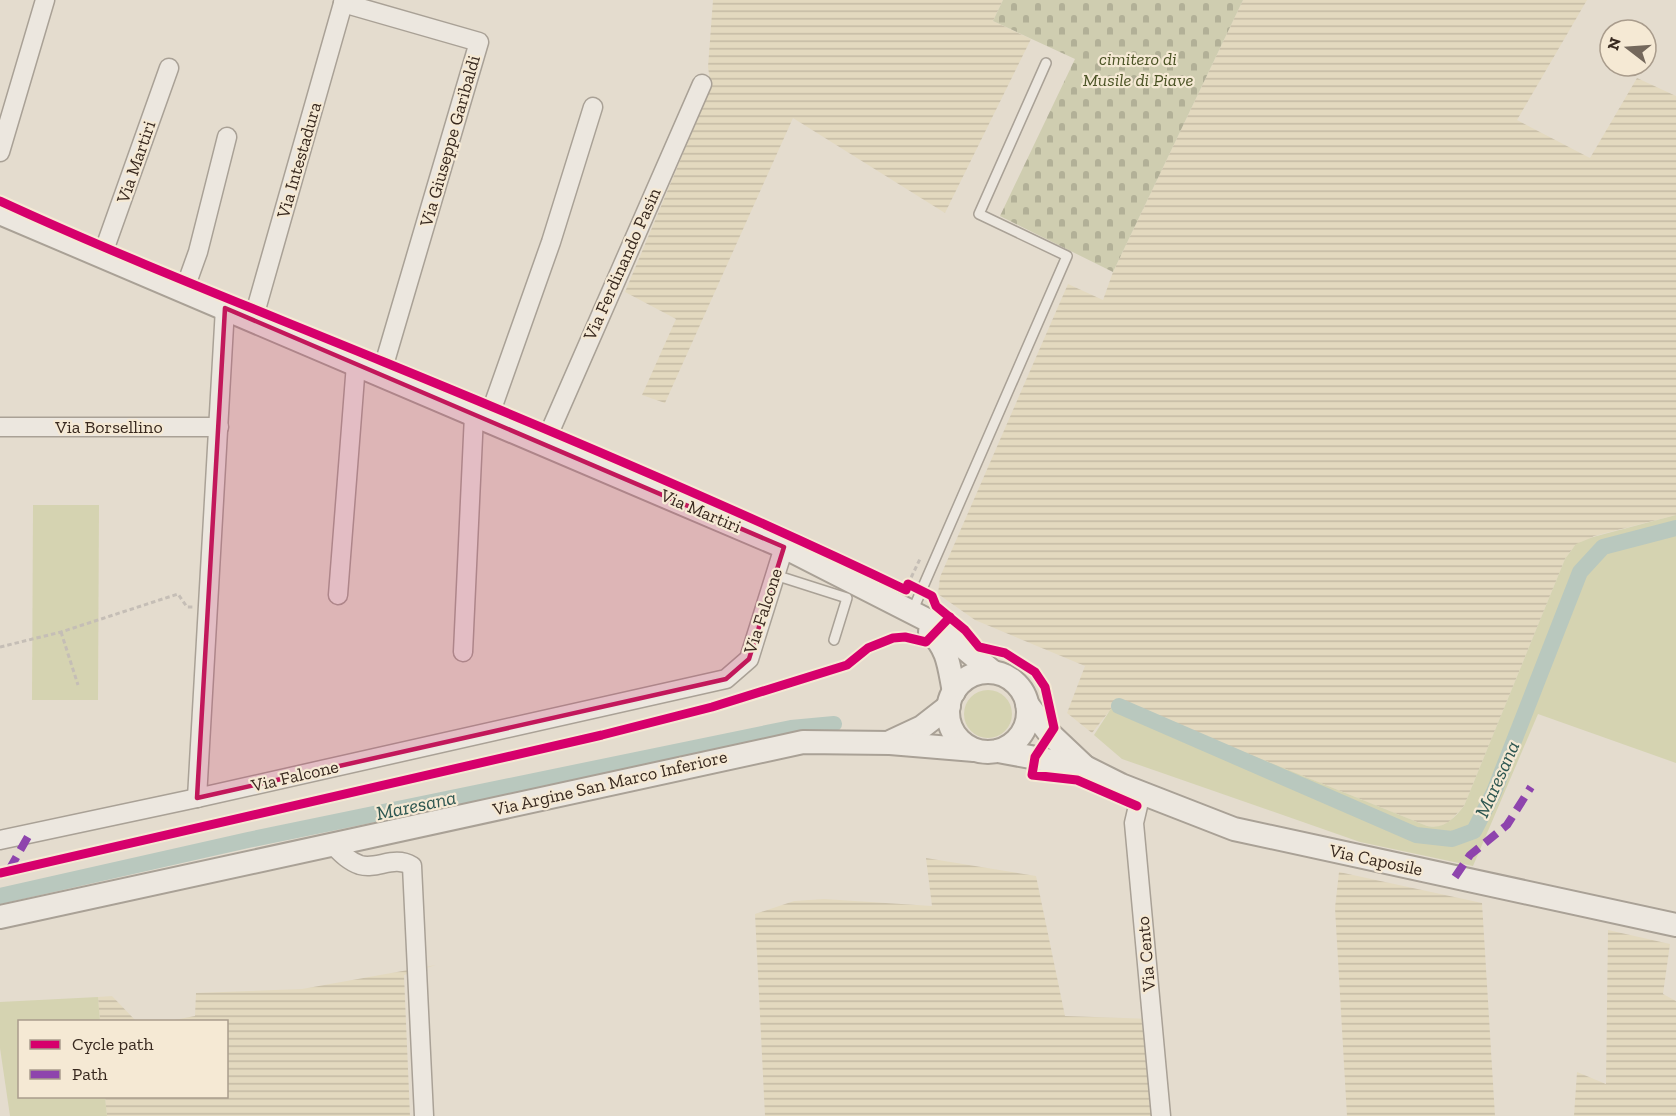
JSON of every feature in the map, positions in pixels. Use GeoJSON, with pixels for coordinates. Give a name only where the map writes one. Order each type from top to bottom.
{"type":"FeatureCollection","features":[{"type":"Feature","properties":{"kind":"street"},"geometry":{"type":"LineString","coordinates":[[0,152],[45,0]]}},
{"type":"Feature","properties":{"kind":"street","name":"Via Intestadura"},"geometry":{"type":"LineString","coordinates":[[253,320],[344,2]]}},
{"type":"Feature","properties":{"kind":"street","name":"Via Giuseppe Garibaldi"},"geometry":{"type":"LineString","coordinates":[[344,2],[479,42],[381,375]]}},
{"type":"Feature","properties":{"kind":"street","name":"Via Martiri"},"geometry":{"type":"LineString","coordinates":[[102,256],[169,68]]}},
{"type":"Feature","properties":{"kind":"street","name":"Via Ferdinando Pasin"},"geometry":{"type":"LineString","coordinates":[[544,445],[702,84]]}},
{"type":"Feature","properties":{"kind":"street"},"geometry":{"type":"LineString","coordinates":[[462,652],[481,417],[551,242],[593,107]]}},
{"type":"Feature","properties":{"kind":"street"},"geometry":{"type":"LineString","coordinates":[[184,291],[198,252],[227,137]]}},
{"type":"Feature","properties":{"kind":"street","name":"Via Martiri"},"geometry":{"type":"LineString","coordinates":[[0,213],[784,547],[935,624],[993,672]]}},
{"type":"Feature","properties":{"kind":"street"},"geometry":{"type":"LineString","coordinates":[[0,840],[198,798],[225,308]]}},
{"type":"Feature","properties":{"kind":"street"},"geometry":{"type":"LineString","coordinates":[[339,595],[356,364]]}},
{"type":"Feature","properties":{"kind":"street","name":"Via Borsellino"},"geometry":{"type":"LineString","coordinates":[[0,427],[219,427]]}},
{"type":"Feature","properties":{"kind":"street","name":"Via Falcone"},"geometry":{"type":"LineString","coordinates":[[198,798],[726,679],[749,658],[784,547]]}},
{"type":"Feature","properties":{"kind":"street","name":"Via Martiri"},"geometry":{"type":"LineString","coordinates":[[918,616],[944,648],[951,699]]}},
{"type":"Feature","properties":{"kind":"street"},"geometry":{"type":"LineString","coordinates":[[993,672],[1017,684],[1028,704],[1028,720],[1022,734],[1012,744],[998,751]]}},
{"type":"Feature","properties":{"kind":"street","name":"Via Argine San Marco Inferiore"},"geometry":{"type":"LineString","coordinates":[[890,743],[922,727],[971,676],[993,672]]}},
{"type":"Feature","properties":{"kind":"street"},"geometry":{"type":"LineString","coordinates":[[951,699],[953,731],[962,743],[974,750]]}},
{"type":"Feature","properties":{"kind":"street","name":"Via Caposile"},"geometry":{"type":"LineString","coordinates":[[1028,704],[1049,733],[1085,767]]}},
{"type":"Feature","properties":{"kind":"street","name":"Via Argine San Marco Inferiore"},"geometry":{"type":"LineString","coordinates":[[0,917],[803,742],[836,740],[998,751]]}},
{"type":"Feature","properties":{"kind":"street","name":"Via Caposile"},"geometry":{"type":"LineString","coordinates":[[998,751],[1085,767],[1141,793],[1234,829],[1676,925]]}},
{"type":"Feature","properties":{"kind":"street","name":"Via Cento"},"geometry":{"type":"LineString","coordinates":[[1141,793],[1134,823],[1161,1116]]}},
{"type":"Feature","properties":{"kind":"street"},"geometry":{"type":"LineString","coordinates":[[332,844],[346,857],[361,866],[403,860],[412,866],[424,1116]]}},
{"type":"Feature","properties":{"kind":"lane"},"geometry":{"type":"LineString","coordinates":[[918,616],[922,590],[1067,256],[979,214],[1046,63]]}},
{"type":"Feature","properties":{"kind":"lane"},"geometry":{"type":"LineString","coordinates":[[775,575],[847,597],[834,640]]}},
{"type":"Feature","properties":{"kind":"path"},"geometry":{"type":"LineString","coordinates":[[897,586],[906,590],[908,584],[922,590]]}},
{"type":"Feature","properties":{"kind":"path"},"geometry":{"type":"LineString","coordinates":[[0,647],[61,632],[178,594],[187,607],[207,608]]}},
{"type":"Feature","properties":{"kind":"path"},"geometry":{"type":"LineString","coordinates":[[61,632],[78,685]]}},
{"type":"Feature","properties":{"kind":"highlighted area"},"geometry":{"type":"Polygon","coordinates":[[[225,308],[784,547],[749,659],[726,679],[197,798],[225,308]]]}},
{"type":"Feature","properties":{"kind":"shaded area"},"geometry":{"type":"Polygon","coordinates":[[[713,0],[1003,0],[993,21],[1031,39],[945,213],[793,118],[665,403],[642,395],[676,319],[625,292],[711,87],[708,67],[713,0]]]}},
{"type":"Feature","properties":{"kind":"shaded area"},"geometry":{"type":"Polygon","coordinates":[[[1243,0],[1587,0],[1517,120],[1590,158],[1637,78],[1676,96],[1676,515],[1594,536],[1573,548],[1565,559],[1464,806],[1448,823],[1438,827],[1427,826],[1123,703],[1114,705],[1092,733],[1067,713],[1085,666],[975,620],[938,594],[940,577],[1068,284],[1103,300],[1113,272],[1243,0]]]}},
{"type":"Feature","properties":{"kind":"shaded area"},"geometry":{"type":"Polygon","coordinates":[[[33,505],[99,505],[98,700],[32,700],[33,505]]]}},
{"type":"Feature","properties":{"kind":"shaded area"},"geometry":{"type":"Polygon","coordinates":[[[1676,515],[1676,763],[1538,714],[1473,866],[1360,842],[1122,759],[1094,735],[1112,707],[1123,703],[1427,826],[1444,825],[1464,806],[1565,559],[1576,544],[1593,537],[1676,515]]]}},
{"type":"Feature","properties":{"kind":"shaded area"},"geometry":{"type":"Polygon","coordinates":[[[988,690],[1005,697],[1012,714],[1005,731],[988,738],[971,731],[964,714],[971,697],[988,690]]]}},
{"type":"Feature","properties":{"kind":"shaded area"},"geometry":{"type":"Polygon","coordinates":[[[926,858],[1036,876],[1065,1016],[1153,1019],[1165,1116],[765,1116],[755,914],[794,901],[824,899],[932,906],[926,858]]]}},
{"type":"Feature","properties":{"kind":"shaded area"},"geometry":{"type":"Polygon","coordinates":[[[1339,872],[1482,903],[1495,1116],[1347,1116],[1335,908],[1339,872]]]}},
{"type":"Feature","properties":{"kind":"shaded area"},"geometry":{"type":"Polygon","coordinates":[[[1608,930],[1670,944],[1663,994],[1676,1001],[1676,1116],[1574,1116],[1577,1072],[1606,1084],[1608,930]]]}},
{"type":"Feature","properties":{"kind":"shaded area"},"geometry":{"type":"Polygon","coordinates":[[[436,965],[404,975],[410,1116],[107,1116],[105,1098],[228,1098],[228,1020],[174,1020],[195,1016],[196,993],[302,989],[436,965]]]}},
{"type":"Feature","properties":{"kind":"shaded area"},"geometry":{"type":"Polygon","coordinates":[[[112,996],[135,1020],[100,1020],[98,997],[112,996]]]}},
{"type":"Feature","properties":{"kind":"shaded area"},"geometry":{"type":"Polygon","coordinates":[[[98,997],[100,1020],[18,1020],[18,1098],[105,1098],[107,1116],[10,1116],[0,1048],[0,1002],[98,997]]]}},
{"type":"Feature","properties":{"kind":"green space","name":"cimitero di Musile di Piave"},"geometry":{"type":"Polygon","coordinates":[[[1003,0],[1243,0],[1113,272],[1000,216],[1075,59],[993,21],[1003,0]]]}},
{"type":"Feature","properties":{"kind":"waterway","name":"Maresana"},"geometry":{"type":"LineString","coordinates":[[1119,706],[1416,835],[1452,839],[1474,831],[1494,792],[1580,572],[1603,547],[1676,528]]}},
{"type":"Feature","properties":{"kind":"waterway","name":"Maresana"},"geometry":{"type":"LineString","coordinates":[[0,896],[248,840],[791,728],[834,724]]}},
{"type":"Feature","properties":{"kind":"marked path"},"geometry":{"type":"LineString","coordinates":[[1455,877],[1470,855],[1507,825],[1531,787]]}},
{"type":"Feature","properties":{"kind":"marked path"},"geometry":{"type":"LineString","coordinates":[[9,870],[30,833]]}},
{"type":"Feature","properties":{"kind":"cycle path"},"geometry":{"type":"LineString","coordinates":[[0,201],[143,263],[647,472],[906,590],[908,584],[932,596],[936,606],[965,630],[979,647],[1005,653],[1035,672],[1045,687],[1054,728],[1035,757],[1032,775],[1077,780],[1137,806]]}},
{"type":"Feature","properties":{"kind":"cycle path"},"geometry":{"type":"LineString","coordinates":[[0,873],[602,735],[712,707],[847,665],[868,648],[893,638],[905,637],[926,642],[950,617]]}}]}
